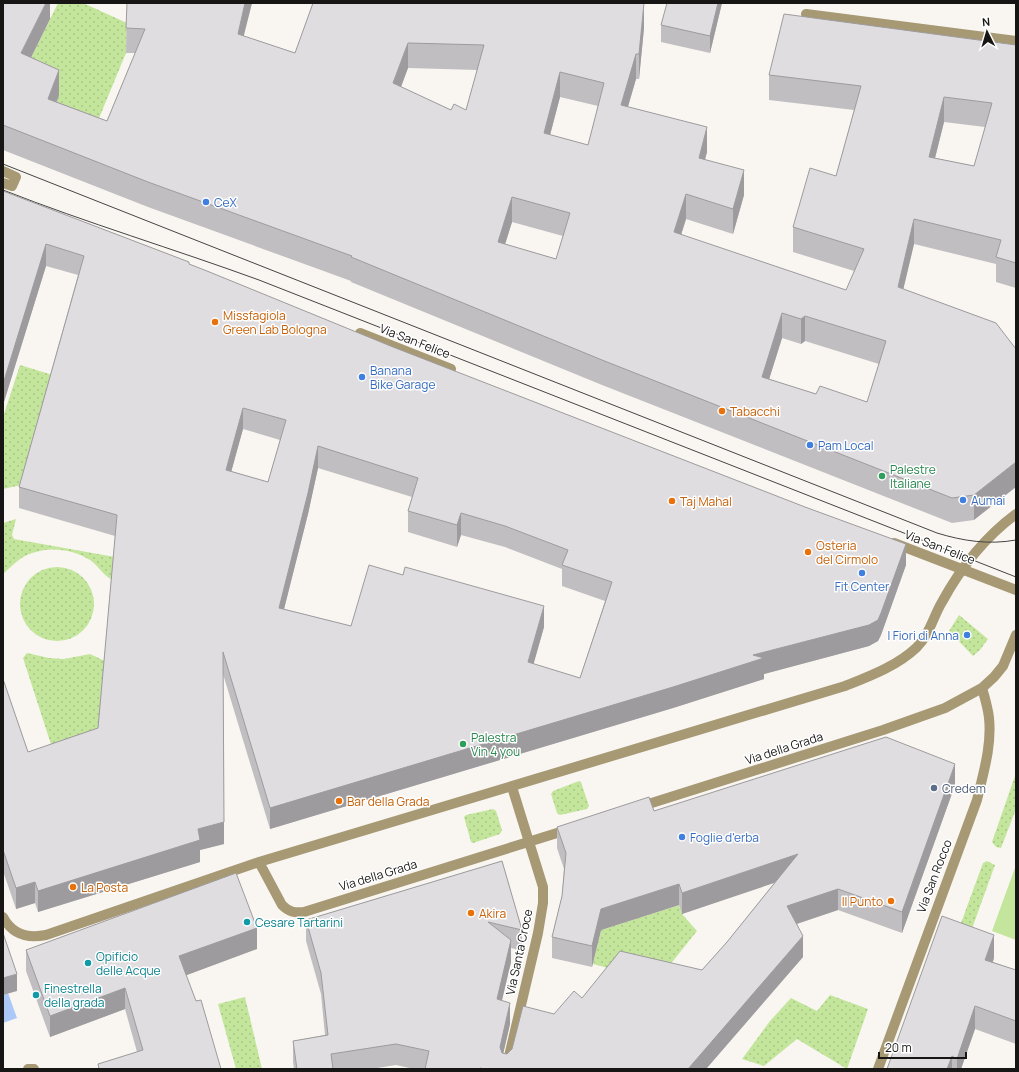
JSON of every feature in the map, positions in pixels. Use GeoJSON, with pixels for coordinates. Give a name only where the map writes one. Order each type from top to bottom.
{"type":"FeatureCollection","features":[{"type":"Feature","properties":{"kind":"street"},"geometry":{"type":"LineString","coordinates":[[806,14],[1016,41]]}},
{"type":"Feature","properties":{"kind":"street"},"geometry":{"type":"LineString","coordinates":[[3,170],[16,177],[12,186],[3,183]]}},
{"type":"Feature","properties":{"kind":"street","name":"Via San Felice"},"geometry":{"type":"LineString","coordinates":[[353,331],[457,371]]}},
{"type":"Feature","properties":{"kind":"street"},"geometry":{"type":"LineString","coordinates":[[3,917],[13,931],[25,936],[46,935],[259,862],[845,686],[889,667],[911,652],[924,639],[932,625],[940,604],[962,569],[997,530],[1016,514]]}},
{"type":"Feature","properties":{"kind":"street","name":"Via San Felice"},"geometry":{"type":"LineString","coordinates":[[886,540],[1016,590]]}},
{"type":"Feature","properties":{"kind":"street","name":"Via della Grada"},"geometry":{"type":"LineString","coordinates":[[633,809],[910,721],[945,708],[982,688],[994,677],[1002,666],[1016,635]]}},
{"type":"Feature","properties":{"kind":"street","name":"Via San Rocco"},"geometry":{"type":"LineString","coordinates":[[878,1069],[977,800],[986,762],[990,725],[987,704],[982,688]]}},
{"type":"Feature","properties":{"kind":"street"},"geometry":{"type":"LineString","coordinates":[[512,787],[529,842]]}},
{"type":"Feature","properties":{"kind":"street","name":"Via della Grada"},"geometry":{"type":"LineString","coordinates":[[259,862],[282,905],[294,913],[304,912],[580,826]]}},
{"type":"Feature","properties":{"kind":"street","name":"Via Santa Croce"},"geometry":{"type":"LineString","coordinates":[[506,1069],[538,932],[543,903],[543,887],[529,842]]}},
{"type":"Feature","properties":{"kind":"street"},"geometry":{"type":"LineString","coordinates":[[28,1069],[34,1069]]}},
{"type":"Feature","properties":{"kind":"green space"},"geometry":{"type":"Polygon","coordinates":[[[58,3],[83,3],[127,23],[126,53],[90,140],[21,78],[58,3]]]}},
{"type":"Feature","properties":{"kind":"green space"},"geometry":{"type":"Polygon","coordinates":[[[20,365],[56,376],[26,484],[3,489],[3,417],[20,365]]]}},
{"type":"Feature","properties":{"kind":"green space"},"geometry":{"type":"Polygon","coordinates":[[[16,519],[12,535],[14,539],[115,557],[113,580],[93,562],[83,556],[67,551],[51,549],[34,552],[27,555],[17,561],[3,574],[3,523],[16,519]]]}},
{"type":"Feature","properties":{"kind":"green space"},"geometry":{"type":"Polygon","coordinates":[[[50,567],[64,567],[78,573],[88,583],[94,597],[92,618],[88,625],[78,635],[64,641],[50,641],[36,635],[26,625],[20,611],[20,597],[26,583],[36,573],[50,567]]]}},
{"type":"Feature","properties":{"kind":"green space"},"geometry":{"type":"Polygon","coordinates":[[[959,615],[988,639],[980,650],[973,656],[949,631],[959,615]]]}},
{"type":"Feature","properties":{"kind":"green space"},"geometry":{"type":"Polygon","coordinates":[[[27,653],[49,658],[64,659],[90,654],[105,661],[98,749],[57,763],[23,658],[27,653]]]}},
{"type":"Feature","properties":{"kind":"green space"},"geometry":{"type":"Polygon","coordinates":[[[1016,773],[1016,809],[1001,848],[996,847],[992,842],[1016,773]]]}},
{"type":"Feature","properties":{"kind":"green space"},"geometry":{"type":"Polygon","coordinates":[[[579,781],[581,782],[589,806],[587,809],[560,815],[557,813],[551,794],[553,791],[579,781]]]}},
{"type":"Feature","properties":{"kind":"green space"},"geometry":{"type":"Polygon","coordinates":[[[493,809],[496,811],[502,830],[500,834],[473,843],[471,842],[464,817],[466,815],[493,809]]]}},
{"type":"Feature","properties":{"kind":"green space"},"geometry":{"type":"Polygon","coordinates":[[[987,861],[995,865],[965,948],[954,942],[983,863],[987,861]]]}},
{"type":"Feature","properties":{"kind":"green space"},"geometry":{"type":"Polygon","coordinates":[[[1016,865],[1016,940],[992,931],[1016,865]]]}},
{"type":"Feature","properties":{"kind":"green space"},"geometry":{"type":"Polygon","coordinates":[[[679,905],[682,914],[697,931],[657,981],[593,964],[601,930],[679,905]]]}},
{"type":"Feature","properties":{"kind":"green space"},"geometry":{"type":"Polygon","coordinates":[[[830,995],[868,1009],[847,1069],[797,1039],[764,1066],[742,1059],[770,1021],[791,998],[817,1011],[830,995]]]}},
{"type":"Feature","properties":{"kind":"green space"},"geometry":{"type":"Polygon","coordinates":[[[245,997],[262,1069],[236,1069],[218,1004],[245,997]]]}},
{"type":"Feature","properties":{"kind":"water"},"geometry":{"type":"Polygon","coordinates":[[[8,993],[17,1018],[3,1023],[3,995],[8,993]]]}},
{"type":"Feature","properties":{"kind":"building"},"geometry":{"type":"Polygon","coordinates":[[[3,3],[46,3],[21,53],[59,70],[48,99],[107,121],[145,29],[126,28],[127,3],[245,3],[238,34],[295,53],[313,3],[644,3],[639,54],[636,54],[621,105],[707,127],[699,158],[744,170],[733,209],[686,194],[674,232],[846,290],[864,249],[793,227],[810,168],[836,176],[861,86],[769,75],[784,14],[1016,45],[1016,263],[996,257],[1001,240],[914,219],[898,287],[996,323],[1016,349],[1016,462],[974,495],[952,498],[602,360],[351,257],[352,256],[148,182],[3,125],[3,3]],[[408,43],[393,83],[451,110],[454,104],[466,110],[484,45],[408,43]],[[560,72],[544,133],[588,145],[604,83],[560,72]],[[944,97],[929,157],[974,166],[992,103],[944,97]],[[512,197],[498,242],[556,259],[570,213],[512,197]],[[782,313],[762,377],[816,394],[820,386],[867,402],[886,341],[805,316],[801,319],[782,313]]]}},
{"type":"Feature","properties":{"kind":"building"},"geometry":{"type":"Polygon","coordinates":[[[667,3],[718,3],[710,36],[661,25],[667,3]]]}},
{"type":"Feature","properties":{"kind":"building"},"geometry":{"type":"Polygon","coordinates":[[[3,191],[189,262],[189,264],[393,347],[805,507],[906,544],[878,620],[869,625],[753,655],[764,658],[673,687],[270,808],[223,652],[224,822],[198,829],[200,840],[38,891],[35,882],[16,888],[3,850],[3,679],[28,752],[98,728],[117,515],[19,487],[84,256],[46,244],[3,384],[3,191]],[[243,408],[226,470],[268,482],[286,420],[243,408]],[[318,446],[308,493],[279,608],[351,626],[369,565],[403,575],[405,567],[544,606],[528,662],[580,678],[612,582],[562,565],[568,550],[505,526],[461,513],[457,525],[408,511],[418,478],[318,446]]]}},
{"type":"Feature","properties":{"kind":"building"},"geometry":{"type":"Polygon","coordinates":[[[886,737],[955,764],[902,912],[838,889],[787,906],[803,936],[688,1069],[425,1069],[429,1051],[396,1044],[331,1054],[333,1069],[297,1069],[293,1041],[328,1035],[321,973],[306,920],[502,861],[522,930],[488,922],[511,940],[497,999],[510,1003],[500,1047],[502,1053],[507,1054],[512,1049],[523,1006],[554,1014],[574,991],[582,998],[620,951],[702,970],[727,942],[798,854],[682,893],[679,884],[601,909],[592,946],[552,937],[562,896],[566,853],[557,827],[649,797],[654,811],[886,737]]]}},
{"type":"Feature","properties":{"kind":"building"},"geometry":{"type":"Polygon","coordinates":[[[236,873],[257,928],[179,956],[196,1001],[201,1000],[221,1069],[99,1069],[98,1064],[143,1050],[125,988],[50,1016],[26,950],[236,873]]]}},
{"type":"Feature","properties":{"kind":"building"},"geometry":{"type":"Polygon","coordinates":[[[942,916],[994,935],[985,960],[1016,970],[1016,1021],[975,1006],[957,1059],[952,1056],[947,1069],[887,1069],[942,916]]]}},
{"type":"Feature","properties":{"kind":"building"},"geometry":{"type":"Polygon","coordinates":[[[3,933],[17,974],[3,978],[3,933]]]}},
{"type":"Feature","properties":{"kind":"tram line"},"geometry":{"type":"LineString","coordinates":[[3,164],[937,533],[957,538],[986,542],[1016,540]]}},
{"type":"Feature","properties":{"kind":"tram line"},"geometry":{"type":"LineString","coordinates":[[3,190],[66,214],[259,280],[1016,577]]}},
{"type":"Feature","properties":{"kind":"place","name":"CeX"},"geometry":{"type":"Point","coordinates":[206,202]}},
{"type":"Feature","properties":{"kind":"place","name":"Missfagiola Green Lab Bologna"},"geometry":{"type":"Point","coordinates":[215,322]}},
{"type":"Feature","properties":{"kind":"place","name":"Banana Bike Garage"},"geometry":{"type":"Point","coordinates":[362,377]}},
{"type":"Feature","properties":{"kind":"place","name":"Tabacchi"},"geometry":{"type":"Point","coordinates":[722,411]}},
{"type":"Feature","properties":{"kind":"place","name":"Pam Local"},"geometry":{"type":"Point","coordinates":[810,445]}},
{"type":"Feature","properties":{"kind":"place","name":"Palestre Italiane"},"geometry":{"type":"Point","coordinates":[882,476]}},
{"type":"Feature","properties":{"kind":"place","name":"Aumai"},"geometry":{"type":"Point","coordinates":[963,500]}},
{"type":"Feature","properties":{"kind":"place","name":"Taj Mahal"},"geometry":{"type":"Point","coordinates":[672,501]}},
{"type":"Feature","properties":{"kind":"place","name":"Osteria del Cirmolo"},"geometry":{"type":"Point","coordinates":[808,552]}},
{"type":"Feature","properties":{"kind":"place","name":"Fit Center"},"geometry":{"type":"Point","coordinates":[862,573]}},
{"type":"Feature","properties":{"kind":"place","name":"I Fiori di Anna"},"geometry":{"type":"Point","coordinates":[967,635]}},
{"type":"Feature","properties":{"kind":"place","name":"Palestra Vin 4 you"},"geometry":{"type":"Point","coordinates":[463,744]}},
{"type":"Feature","properties":{"kind":"place","name":"Credem"},"geometry":{"type":"Point","coordinates":[934,788]}},
{"type":"Feature","properties":{"kind":"place","name":"Bar della Grada"},"geometry":{"type":"Point","coordinates":[339,801]}},
{"type":"Feature","properties":{"kind":"place","name":"Foglie d'erba"},"geometry":{"type":"Point","coordinates":[682,837]}},
{"type":"Feature","properties":{"kind":"place","name":"La Posta"},"geometry":{"type":"Point","coordinates":[73,887]}},
{"type":"Feature","properties":{"kind":"place","name":"Il Punto"},"geometry":{"type":"Point","coordinates":[891,901]}},
{"type":"Feature","properties":{"kind":"place","name":"Akira"},"geometry":{"type":"Point","coordinates":[471,913]}},
{"type":"Feature","properties":{"kind":"place","name":"Cesare Tartarini"},"geometry":{"type":"Point","coordinates":[247,922]}},
{"type":"Feature","properties":{"kind":"place","name":"Opificio delle Acque"},"geometry":{"type":"Point","coordinates":[88,963]}},
{"type":"Feature","properties":{"kind":"place","name":"Finestrella della grada"},"geometry":{"type":"Point","coordinates":[36,995]}}]}
